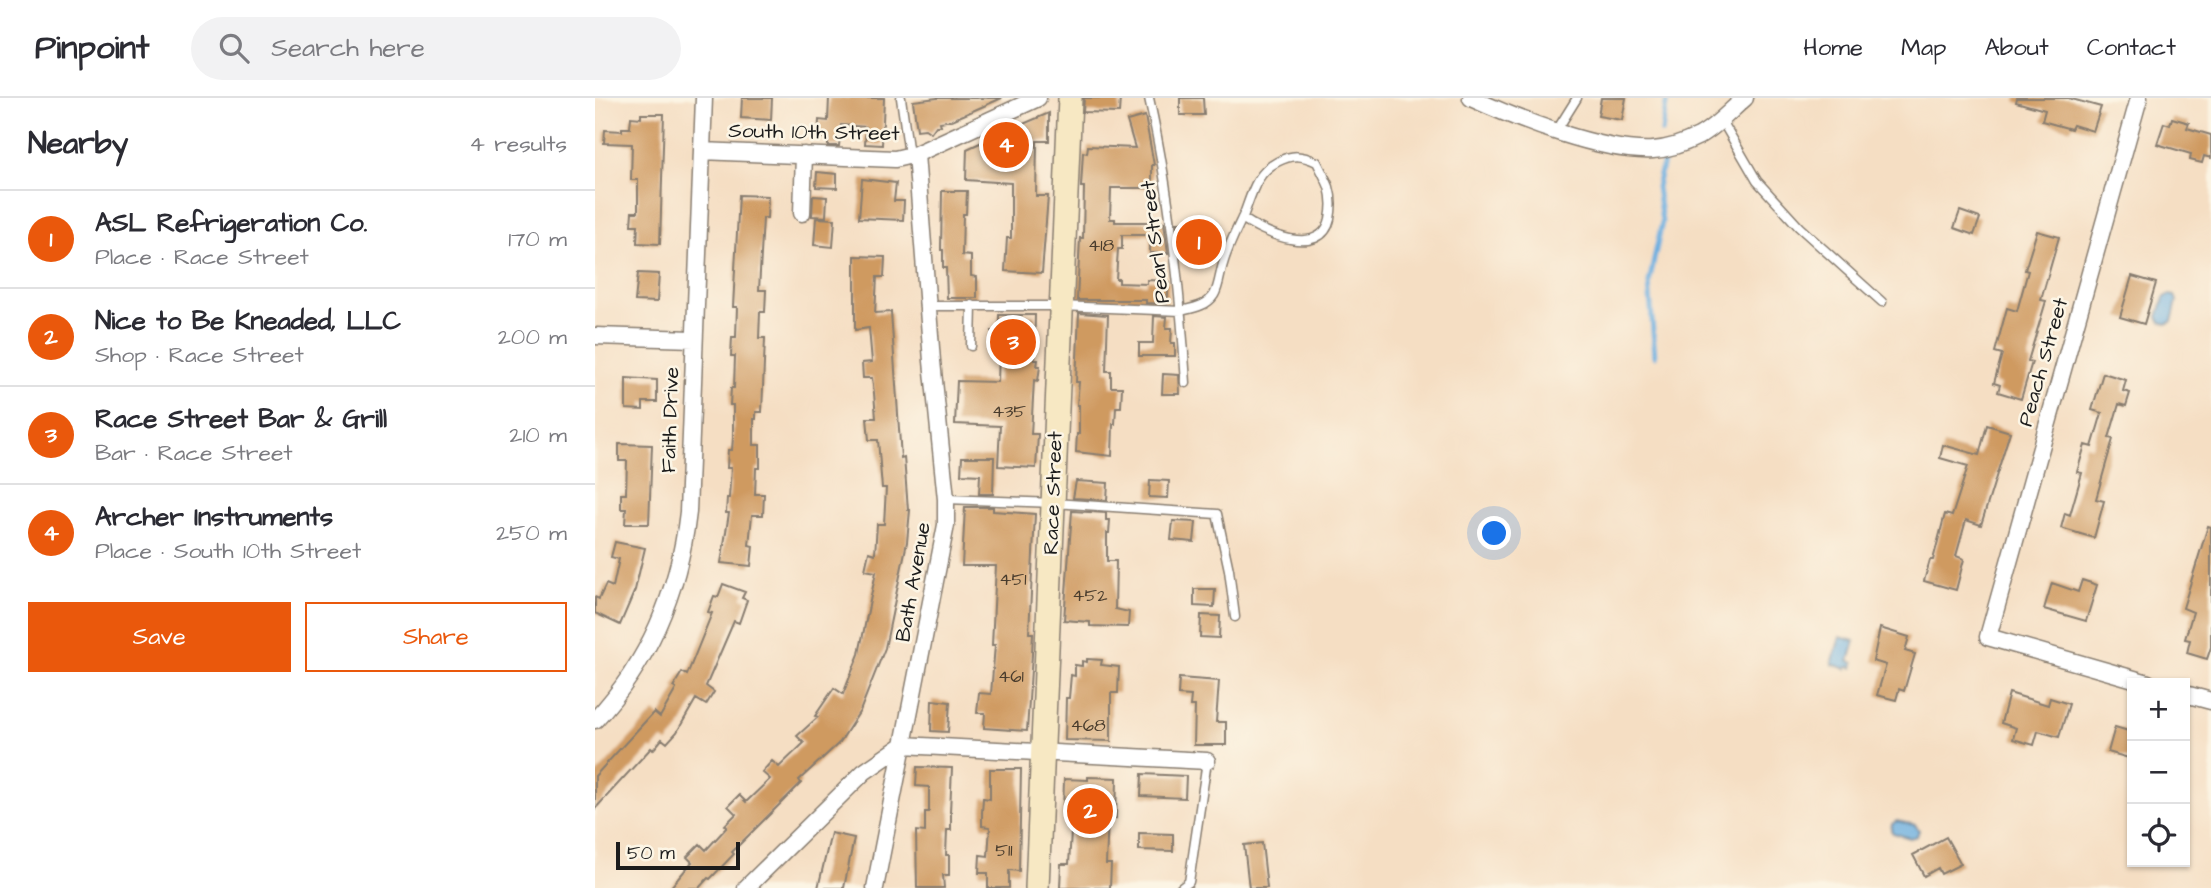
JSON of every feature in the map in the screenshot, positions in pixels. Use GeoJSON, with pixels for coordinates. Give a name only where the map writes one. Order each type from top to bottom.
{"type":"FeatureCollection","features":[{"type":"Feature","properties":{"kind":"main road","name":"Race Street"},"geometry":{"type":"LineString","coordinates":[[1037,888],[1070,98]]}},
{"type":"Feature","properties":{"kind":"street","name":"Faith Drive"},"geometry":{"type":"LineString","coordinates":[[595,720],[634,671],[652,641],[676,578],[684,545],[688,512],[704,98]]}},
{"type":"Feature","properties":{"kind":"street","name":"South 10th Street"},"geometry":{"type":"LineString","coordinates":[[702,150],[895,159],[912,155],[1038,98]]}},
{"type":"Feature","properties":{"kind":"street"},"geometry":{"type":"LineString","coordinates":[[1472,98],[1557,130],[1619,148],[1654,150],[1699,136],[1745,98]]}},
{"type":"Feature","properties":{"kind":"street","name":"Peach Street"},"geometry":{"type":"LineString","coordinates":[[2130,678],[1988,637],[2139,98]]}},
{"type":"Feature","properties":{"kind":"street"},"geometry":{"type":"LineString","coordinates":[[802,213],[804,155]]}},
{"type":"Feature","properties":{"kind":"street","name":"Bath Avenue"},"geometry":{"type":"LineString","coordinates":[[875,888],[943,544],[946,499],[912,155]]}},
{"type":"Feature","properties":{"kind":"street"},"geometry":{"type":"LineString","coordinates":[[595,336],[694,340]]}},
{"type":"Feature","properties":{"kind":"street"},"geometry":{"type":"LineString","coordinates":[[2190,695],[2211,701]]}},
{"type":"Feature","properties":{"kind":"street"},"geometry":{"type":"LineString","coordinates":[[746,888],[864,772],[903,746],[1207,761]]}},
{"type":"Feature","properties":{"kind":"lane","name":"Bath Avenue"},"geometry":{"type":"LineString","coordinates":[[901,98],[912,155]]}},
{"type":"Feature","properties":{"kind":"lane","name":"Pearl Street"},"geometry":{"type":"LineString","coordinates":[[1149,98],[1164,163],[1181,311],[1186,383]]}},
{"type":"Feature","properties":{"kind":"lane"},"geometry":{"type":"LineString","coordinates":[[1557,130],[1577,98]]}},
{"type":"Feature","properties":{"kind":"lane"},"geometry":{"type":"LineString","coordinates":[[1721,119],[1757,181],[1799,227],[1882,302]]}},
{"type":"Feature","properties":{"kind":"lane"},"geometry":{"type":"LineString","coordinates":[[927,306],[1060,306],[1181,311],[1207,303],[1215,293],[1229,244],[1258,177],[1267,167],[1288,156],[1301,155],[1317,162],[1329,189],[1332,211],[1328,227],[1321,236],[1305,240],[1285,239],[1258,229],[1242,218]]}},
{"type":"Feature","properties":{"kind":"lane"},"geometry":{"type":"LineString","coordinates":[[971,346],[972,305]]}},
{"type":"Feature","properties":{"kind":"lane"},"geometry":{"type":"LineString","coordinates":[[946,499],[1217,514],[1229,570],[1235,618]]}},
{"type":"Feature","properties":{"kind":"lane"},"geometry":{"type":"LineString","coordinates":[[1181,888],[1189,882],[1207,761]]}},
{"type":"Feature","properties":{"kind":"water"},"geometry":{"type":"Polygon","coordinates":[[[2175,296],[2177,301],[2172,321],[2167,324],[2161,322],[2158,317],[2164,298],[2175,296]]]}},
{"type":"Feature","properties":{"kind":"water"},"geometry":{"type":"Polygon","coordinates":[[[1840,637],[1855,641],[1849,661],[1854,663],[1853,668],[1848,666],[1847,669],[1832,664],[1840,637]]]}},
{"type":"Feature","properties":{"kind":"water"},"geometry":{"type":"Polygon","coordinates":[[[1897,821],[1915,825],[1919,830],[1917,836],[1910,838],[1893,833],[1892,824],[1897,821]]]}},
{"type":"Feature","properties":{"kind":"building"},"geometry":{"type":"Polygon","coordinates":[[[742,98],[772,98],[771,120],[741,118],[742,98]]]}},
{"type":"Feature","properties":{"kind":"building"},"geometry":{"type":"Polygon","coordinates":[[[829,98],[884,98],[882,145],[865,144],[866,127],[841,125],[839,146],[828,146],[828,138],[818,137],[819,120],[828,121],[829,98]]]}},
{"type":"Feature","properties":{"kind":"building"},"geometry":{"type":"Polygon","coordinates":[[[937,98],[1002,98],[952,120],[940,122],[941,126],[936,126],[931,133],[925,129],[917,130],[913,101],[937,98]]]}},
{"type":"Feature","properties":{"kind":"building"},"geometry":{"type":"Polygon","coordinates":[[[1084,98],[1120,98],[1119,113],[1083,112],[1084,98]]]}},
{"type":"Feature","properties":{"kind":"building"},"geometry":{"type":"Polygon","coordinates":[[[1180,98],[1203,98],[1204,115],[1180,115],[1180,98]]]}},
{"type":"Feature","properties":{"kind":"building"},"geometry":{"type":"Polygon","coordinates":[[[1601,98],[1626,98],[1622,120],[1598,116],[1601,98]]]}},
{"type":"Feature","properties":{"kind":"building"},"geometry":{"type":"Polygon","coordinates":[[[2017,98],[2068,98],[2101,107],[2093,131],[2073,125],[2071,129],[2042,121],[2045,110],[2016,102],[2017,98]]]}},
{"type":"Feature","properties":{"kind":"building"},"geometry":{"type":"Polygon","coordinates":[[[1049,113],[1049,141],[1037,141],[1036,196],[1048,196],[1042,273],[1005,271],[1007,238],[1011,238],[1011,183],[966,180],[967,149],[993,137],[1008,138],[1009,130],[1049,113]]]}},
{"type":"Feature","properties":{"kind":"building"},"geometry":{"type":"Polygon","coordinates":[[[641,114],[664,114],[660,244],[637,243],[638,225],[631,225],[632,212],[638,212],[638,180],[631,180],[632,144],[604,143],[605,130],[622,131],[622,128],[630,128],[631,117],[641,118],[641,114]]]}},
{"type":"Feature","properties":{"kind":"building"},"geometry":{"type":"Polygon","coordinates":[[[1145,116],[1154,165],[1152,188],[1111,188],[1110,219],[1115,219],[1115,222],[1164,222],[1168,253],[1150,253],[1150,235],[1122,235],[1116,279],[1119,279],[1119,283],[1147,284],[1147,280],[1169,281],[1167,304],[1146,303],[1146,300],[1077,300],[1080,238],[1083,238],[1083,152],[1087,153],[1088,146],[1135,148],[1127,121],[1145,116]]]}},
{"type":"Feature","properties":{"kind":"building"},"geometry":{"type":"Polygon","coordinates":[[[2172,118],[2189,123],[2187,128],[2211,135],[2211,158],[2204,156],[2202,163],[2190,160],[2191,154],[2157,144],[2164,123],[2170,125],[2172,118]]]}},
{"type":"Feature","properties":{"kind":"building"},"geometry":{"type":"Polygon","coordinates":[[[817,172],[837,174],[837,188],[816,187],[817,172]]]}},
{"type":"Feature","properties":{"kind":"building"},"geometry":{"type":"Polygon","coordinates":[[[862,179],[896,183],[894,201],[904,201],[903,220],[859,218],[862,179]]]}},
{"type":"Feature","properties":{"kind":"building"},"geometry":{"type":"Polygon","coordinates":[[[942,191],[967,191],[966,214],[963,214],[962,255],[971,256],[971,276],[977,277],[977,298],[947,298],[946,268],[943,268],[941,250],[942,191]]]}},
{"type":"Feature","properties":{"kind":"building"},"geometry":{"type":"Polygon","coordinates":[[[739,195],[768,196],[767,218],[763,218],[759,290],[766,290],[765,312],[760,312],[759,338],[765,338],[762,412],[756,412],[754,419],[754,445],[760,445],[760,468],[756,468],[755,494],[764,494],[763,515],[752,515],[749,545],[753,546],[751,566],[721,563],[729,513],[726,513],[731,468],[727,468],[728,450],[732,450],[733,438],[733,405],[730,405],[731,388],[734,388],[735,356],[731,356],[732,337],[736,337],[737,307],[733,307],[739,195]]]}},
{"type":"Feature","properties":{"kind":"building"},"geometry":{"type":"Polygon","coordinates":[[[813,196],[827,197],[826,217],[812,216],[813,196]]]}},
{"type":"Feature","properties":{"kind":"building"},"geometry":{"type":"Polygon","coordinates":[[[1960,211],[1980,218],[1974,235],[1954,228],[1960,211]]]}},
{"type":"Feature","properties":{"kind":"building"},"geometry":{"type":"Polygon","coordinates":[[[816,218],[835,219],[833,247],[814,245],[816,218]]]}},
{"type":"Feature","properties":{"kind":"building"},"geometry":{"type":"Polygon","coordinates":[[[1177,222],[1212,223],[1212,226],[1219,226],[1216,261],[1182,258],[1177,222]]]}},
{"type":"Feature","properties":{"kind":"building"},"geometry":{"type":"Polygon","coordinates":[[[2037,231],[2059,237],[2041,300],[2046,301],[2028,361],[2032,362],[2021,399],[1998,392],[2000,385],[1994,383],[2002,354],[1995,352],[2007,308],[2017,311],[2028,271],[2025,270],[2037,231]]]}},
{"type":"Feature","properties":{"kind":"building"},"geometry":{"type":"Polygon","coordinates":[[[855,256],[885,257],[884,277],[877,277],[875,313],[891,312],[901,458],[904,457],[910,510],[907,542],[885,648],[860,711],[840,742],[799,780],[801,783],[732,852],[734,854],[710,879],[699,888],[670,888],[692,862],[687,857],[700,844],[706,850],[727,827],[725,825],[736,814],[728,806],[739,795],[746,802],[770,779],[762,772],[772,761],[779,767],[804,743],[797,736],[818,717],[815,716],[834,688],[843,694],[859,654],[876,572],[865,570],[869,552],[875,554],[877,524],[884,524],[886,488],[882,488],[878,440],[869,440],[867,418],[876,418],[874,393],[872,378],[863,378],[862,363],[872,362],[869,328],[855,330],[855,256]]]}},
{"type":"Feature","properties":{"kind":"building"},"geometry":{"type":"Polygon","coordinates":[[[638,273],[659,274],[657,302],[635,301],[638,273]]]}},
{"type":"Feature","properties":{"kind":"building"},"geometry":{"type":"Polygon","coordinates":[[[2132,276],[2156,283],[2144,324],[2120,317],[2132,276]]]}},
{"type":"Feature","properties":{"kind":"building"},"geometry":{"type":"Polygon","coordinates":[[[1079,313],[1108,315],[1106,371],[1111,371],[1111,387],[1122,387],[1121,407],[1116,407],[1113,424],[1112,456],[1076,452],[1079,434],[1079,382],[1076,382],[1079,313]]]}},
{"type":"Feature","properties":{"kind":"building"},"geometry":{"type":"Polygon","coordinates":[[[999,315],[1035,315],[1034,360],[1038,360],[1037,366],[1040,366],[1038,381],[1034,380],[1031,434],[1038,434],[1036,468],[998,466],[1000,426],[955,424],[957,381],[998,382],[999,352],[992,352],[992,331],[999,331],[999,315]]]}},
{"type":"Feature","properties":{"kind":"building"},"geometry":{"type":"Polygon","coordinates":[[[1154,316],[1167,317],[1166,328],[1172,328],[1171,343],[1175,343],[1175,356],[1139,356],[1139,343],[1153,343],[1154,316]]]}},
{"type":"Feature","properties":{"kind":"building"},"geometry":{"type":"Polygon","coordinates":[[[2103,373],[2126,380],[2123,391],[2130,393],[2126,406],[2119,404],[2109,438],[2113,439],[2096,499],[2104,501],[2094,538],[2061,528],[2065,513],[2070,515],[2082,473],[2077,472],[2085,445],[2092,447],[2102,413],[2092,410],[2103,373]]]}},
{"type":"Feature","properties":{"kind":"building"},"geometry":{"type":"Polygon","coordinates":[[[1163,374],[1179,375],[1180,394],[1162,394],[1163,374]]]}},
{"type":"Feature","properties":{"kind":"building"},"geometry":{"type":"Polygon","coordinates":[[[626,378],[657,380],[657,402],[643,402],[643,410],[626,409],[626,378]]]}},
{"type":"Feature","properties":{"kind":"building"},"geometry":{"type":"Polygon","coordinates":[[[1987,425],[2010,432],[1981,525],[1966,520],[1956,556],[1964,559],[1956,590],[1924,581],[1930,560],[1933,560],[1945,514],[1952,516],[1968,466],[1940,458],[1943,445],[1979,455],[1987,425]]]}},
{"type":"Feature","properties":{"kind":"building"},"geometry":{"type":"Polygon","coordinates":[[[619,444],[652,445],[649,524],[625,524],[626,509],[621,509],[621,494],[626,494],[627,461],[619,461],[619,444]]]}},
{"type":"Feature","properties":{"kind":"building"},"geometry":{"type":"Polygon","coordinates":[[[962,457],[994,457],[993,494],[979,494],[980,475],[961,474],[962,457]]]}},
{"type":"Feature","properties":{"kind":"building"},"geometry":{"type":"Polygon","coordinates":[[[1150,480],[1169,481],[1168,498],[1149,497],[1150,480]]]}},
{"type":"Feature","properties":{"kind":"building"},"geometry":{"type":"Polygon","coordinates":[[[1076,481],[1108,483],[1107,500],[1073,498],[1076,481]]]}},
{"type":"Feature","properties":{"kind":"building"},"geometry":{"type":"Polygon","coordinates":[[[965,507],[993,507],[993,511],[1035,514],[1029,633],[1033,633],[1027,731],[984,728],[985,713],[977,713],[979,693],[991,694],[996,566],[962,566],[965,507]]]}},
{"type":"Feature","properties":{"kind":"building"},"geometry":{"type":"Polygon","coordinates":[[[1072,511],[1106,513],[1106,520],[1110,520],[1107,561],[1116,561],[1115,609],[1129,612],[1128,627],[1090,626],[1090,622],[1064,620],[1072,511]]]}},
{"type":"Feature","properties":{"kind":"building"},"geometry":{"type":"Polygon","coordinates":[[[1173,521],[1196,522],[1194,542],[1171,540],[1173,521]]]}},
{"type":"Feature","properties":{"kind":"building"},"geometry":{"type":"Polygon","coordinates":[[[2208,526],[2211,527],[2211,647],[2207,659],[2187,653],[2190,640],[2185,639],[2193,612],[2183,608],[2208,526]]]}},
{"type":"Feature","properties":{"kind":"building"},"geometry":{"type":"Polygon","coordinates":[[[615,542],[645,548],[635,590],[620,625],[595,613],[595,597],[599,599],[606,584],[613,587],[619,559],[611,557],[615,542]]]}},
{"type":"Feature","properties":{"kind":"building"},"geometry":{"type":"Polygon","coordinates":[[[2082,580],[2097,585],[2086,621],[2044,609],[2052,583],[2078,592],[2082,580]]]}},
{"type":"Feature","properties":{"kind":"building"},"geometry":{"type":"Polygon","coordinates":[[[723,584],[745,592],[742,598],[747,600],[739,623],[734,621],[706,686],[714,692],[706,705],[696,699],[677,732],[667,743],[662,739],[653,750],[651,748],[595,809],[595,776],[654,712],[660,717],[682,672],[687,675],[712,613],[708,612],[714,596],[718,597],[723,584]]]}},
{"type":"Feature","properties":{"kind":"building"},"geometry":{"type":"Polygon","coordinates":[[[1194,589],[1215,589],[1214,607],[1194,606],[1194,589]]]}},
{"type":"Feature","properties":{"kind":"building"},"geometry":{"type":"Polygon","coordinates":[[[1201,615],[1220,616],[1219,638],[1200,637],[1201,615]]]}},
{"type":"Feature","properties":{"kind":"building"},"geometry":{"type":"Polygon","coordinates":[[[1880,628],[1909,637],[1905,651],[1915,654],[1904,691],[1899,689],[1896,700],[1877,695],[1886,665],[1873,661],[1880,628]]]}},
{"type":"Feature","properties":{"kind":"building"},"geometry":{"type":"Polygon","coordinates":[[[1087,659],[1102,660],[1101,665],[1119,667],[1118,693],[1111,693],[1111,741],[1065,740],[1066,698],[1069,698],[1071,675],[1075,676],[1075,665],[1082,666],[1082,661],[1087,662],[1087,659]]]}},
{"type":"Feature","properties":{"kind":"building"},"geometry":{"type":"Polygon","coordinates":[[[1179,678],[1219,681],[1216,722],[1226,722],[1226,745],[1194,745],[1195,706],[1190,706],[1191,696],[1178,695],[1179,678]]]}},
{"type":"Feature","properties":{"kind":"building"},"geometry":{"type":"Polygon","coordinates":[[[2009,693],[2048,705],[2050,698],[2069,704],[2059,737],[2038,731],[2034,745],[2013,739],[2016,728],[2001,723],[2009,693]]]}},
{"type":"Feature","properties":{"kind":"building"},"geometry":{"type":"Polygon","coordinates":[[[932,700],[950,702],[948,732],[931,731],[932,700]]]}},
{"type":"Feature","properties":{"kind":"building"},"geometry":{"type":"Polygon","coordinates":[[[2115,727],[2127,731],[2127,758],[2108,752],[2115,727]]]}},
{"type":"Feature","properties":{"kind":"building"},"geometry":{"type":"Polygon","coordinates":[[[917,767],[952,768],[951,830],[947,830],[946,855],[949,855],[949,875],[943,875],[944,888],[917,888],[916,831],[925,832],[925,812],[929,812],[929,787],[916,786],[917,767]]]}},
{"type":"Feature","properties":{"kind":"building"},"geometry":{"type":"Polygon","coordinates":[[[990,769],[1021,769],[1019,871],[1009,870],[1009,888],[988,888],[988,873],[979,873],[980,855],[988,856],[990,827],[982,826],[982,813],[983,798],[990,799],[990,769]]]}},
{"type":"Feature","properties":{"kind":"building"},"geometry":{"type":"Polygon","coordinates":[[[1142,774],[1186,776],[1185,798],[1141,796],[1142,774]]]}},
{"type":"Feature","properties":{"kind":"building"},"geometry":{"type":"Polygon","coordinates":[[[1088,777],[1117,778],[1116,818],[1108,817],[1106,864],[1111,864],[1110,888],[1060,888],[1061,864],[1069,864],[1072,816],[1063,816],[1064,779],[1088,780],[1088,777]]]}},
{"type":"Feature","properties":{"kind":"building"},"geometry":{"type":"Polygon","coordinates":[[[831,833],[854,838],[844,888],[818,888],[831,833]]]}},
{"type":"Feature","properties":{"kind":"building"},"geometry":{"type":"Polygon","coordinates":[[[1139,833],[1173,834],[1173,851],[1139,850],[1139,833]]]}},
{"type":"Feature","properties":{"kind":"building"},"geometry":{"type":"Polygon","coordinates":[[[1946,837],[1961,864],[1941,874],[1938,868],[1924,876],[1913,855],[1946,837]]]}},
{"type":"Feature","properties":{"kind":"building"},"geometry":{"type":"Polygon","coordinates":[[[1262,843],[1267,888],[1249,888],[1244,845],[1262,843]]]}},
{"type":"Feature","properties":{"kind":"waterway"},"geometry":{"type":"LineString","coordinates":[[1662,132],[1667,98]]}},
{"type":"Feature","properties":{"kind":"waterway"},"geometry":{"type":"LineString","coordinates":[[1655,356],[1649,283],[1662,222],[1657,187],[1663,162]]}},
{"type":"Feature","properties":{"kind":"place","name":"Archer Instruments"},"geometry":{"type":"Point","coordinates":[1006,145]}},
{"type":"Feature","properties":{"kind":"place","name":"ASL Refrigeration Co."},"geometry":{"type":"Point","coordinates":[1199,242]}},
{"type":"Feature","properties":{"kind":"place","name":"Race Street Bar & Grill"},"geometry":{"type":"Point","coordinates":[1013,342]}},
{"type":"Feature","properties":{"kind":"place","name":"Nice to Be Kneaded, LLC"},"geometry":{"type":"Point","coordinates":[1090,811]}}]}
